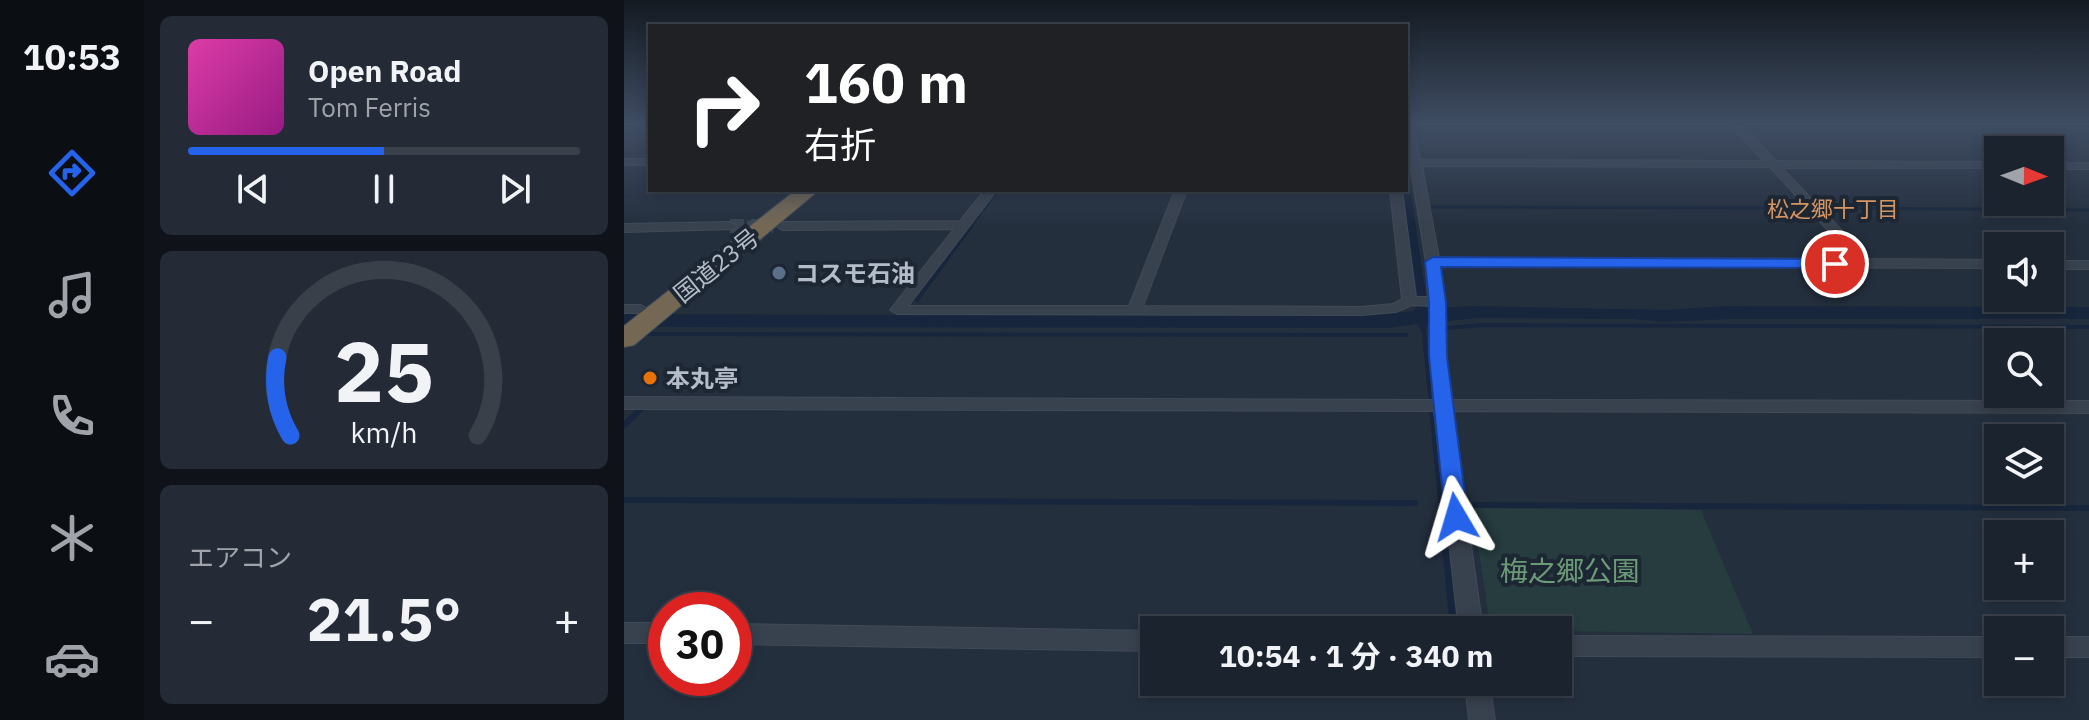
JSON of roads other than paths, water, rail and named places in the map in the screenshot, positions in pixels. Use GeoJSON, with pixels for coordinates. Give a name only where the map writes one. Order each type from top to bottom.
{"type":"FeatureCollection","features":[{"type":"Feature","properties":{"kind":"highway","name":"国道23号"},"geometry":{"type":"LineString","coordinates":[[634,320],[792,192]]}},
{"type":"Feature","properties":{"kind":"highway","name":"国道23号"},"geometry":{"type":"LineString","coordinates":[[634,320],[806,192]]}},
{"type":"Feature","properties":{"kind":"street"},"geometry":{"type":"LineString","coordinates":[[1414,159],[1433,262],[1437,324],[1433,404],[1469,616]]}},
{"type":"Feature","properties":{"kind":"street"},"geometry":{"type":"LineString","coordinates":[[1768,159],[1866,264]]}},
{"type":"Feature","properties":{"kind":"street"},"geometry":{"type":"LineString","coordinates":[[624,162],[648,162]]}},
{"type":"Feature","properties":{"kind":"street"},"geometry":{"type":"LineString","coordinates":[[1415,163],[1984,165]]}},
{"type":"Feature","properties":{"kind":"street"},"geometry":{"type":"LineString","coordinates":[[2064,166],[2089,166]]}},
{"type":"Feature","properties":{"kind":"street"},"geometry":{"type":"LineString","coordinates":[[990,192],[897,310],[1362,311],[1396,308],[1411,301],[1436,303]]}},
{"type":"Feature","properties":{"kind":"street"},"geometry":{"type":"LineString","coordinates":[[1135,309],[1180,192]]}},
{"type":"Feature","properties":{"kind":"street"},"geometry":{"type":"LineString","coordinates":[[1396,192],[1411,301]]}},
{"type":"Feature","properties":{"kind":"street"},"geometry":{"type":"LineString","coordinates":[[782,226],[965,225]]}},
{"type":"Feature","properties":{"kind":"street"},"geometry":{"type":"LineString","coordinates":[[624,228],[730,226]]}},
{"type":"Feature","properties":{"kind":"street"},"geometry":{"type":"LineString","coordinates":[[1433,262],[1984,264]]}},
{"type":"Feature","properties":{"kind":"street"},"geometry":{"type":"LineString","coordinates":[[2064,265],[2089,265]]}},
{"type":"Feature","properties":{"kind":"street"},"geometry":{"type":"LineString","coordinates":[[624,403],[2089,407]]}},
{"type":"Feature","properties":{"kind":"street"},"geometry":{"type":"LineString","coordinates":[[624,633],[648,633]]}},
{"type":"Feature","properties":{"kind":"street"},"geometry":{"type":"LineString","coordinates":[[752,634],[1140,641]]}},
{"type":"Feature","properties":{"kind":"street"},"geometry":{"type":"LineString","coordinates":[[1572,646],[1984,647]]}},
{"type":"Feature","properties":{"kind":"street"},"geometry":{"type":"LineString","coordinates":[[2064,647],[2089,647]]}},
{"type":"Feature","properties":{"kind":"street"},"geometry":{"type":"LineString","coordinates":[[1479,696],[1482,720]]}},
{"type":"Feature","properties":{"kind":"water"},"geometry":{"type":"Polygon","coordinates":[[[1408,173],[1428,308],[1667,310],[1724,306],[1984,307],[1984,312],[2064,312],[2064,307],[2089,307],[2089,319],[1731,319],[1663,322],[1478,318],[1428,323],[1426,332],[1456,616],[1449,616],[1422,333],[1417,324],[1387,328],[624,327],[624,314],[1359,316],[1413,311],[1417,307],[1403,192],[1408,192],[1408,173]]]}},
{"type":"Feature","properties":{"kind":"waterway"},"geometry":{"type":"LineString","coordinates":[[970,227],[996,192]]}},
{"type":"Feature","properties":{"kind":"waterway"},"geometry":{"type":"LineString","coordinates":[[1430,207],[1808,208]]}},
{"type":"Feature","properties":{"kind":"waterway"},"geometry":{"type":"LineString","coordinates":[[1823,208],[2089,210]]}},
{"type":"Feature","properties":{"kind":"waterway"},"geometry":{"type":"LineString","coordinates":[[917,300],[972,225]]}},
{"type":"Feature","properties":{"kind":"waterway"},"geometry":{"type":"LineString","coordinates":[[1446,328],[1482,325],[2089,327]]}},
{"type":"Feature","properties":{"kind":"waterway"},"geometry":{"type":"LineString","coordinates":[[643,334],[1406,335]]}},
{"type":"Feature","properties":{"kind":"waterway"},"geometry":{"type":"LineString","coordinates":[[624,425],[642,408]]}},
{"type":"Feature","properties":{"kind":"waterway"},"geometry":{"type":"LineString","coordinates":[[624,500],[1415,503]]}},
{"type":"Feature","properties":{"kind":"waterway"},"geometry":{"type":"LineString","coordinates":[[1475,505],[2089,508]]}},
{"type":"Feature","properties":{"kind":"tunnel"},"geometry":{"type":"LineString","coordinates":[[730,226],[773,226]]}},
{"type":"Feature","properties":{"kind":"place","name":"コスモ石油"},"geometry":{"type":"Point","coordinates":[779,273]}},
{"type":"Feature","properties":{"kind":"place","name":"本丸亭"},"geometry":{"type":"Point","coordinates":[650,378]}},
{"type":"Feature","properties":{"kind":"district","name":"松之郷十丁目"},"geometry":{"type":"Point","coordinates":[1833,208]}},
{"type":"Feature","properties":{"kind":"park label","name":"梅之郷公園"},"geometry":{"type":"Point","coordinates":[1570,570]}}]}
